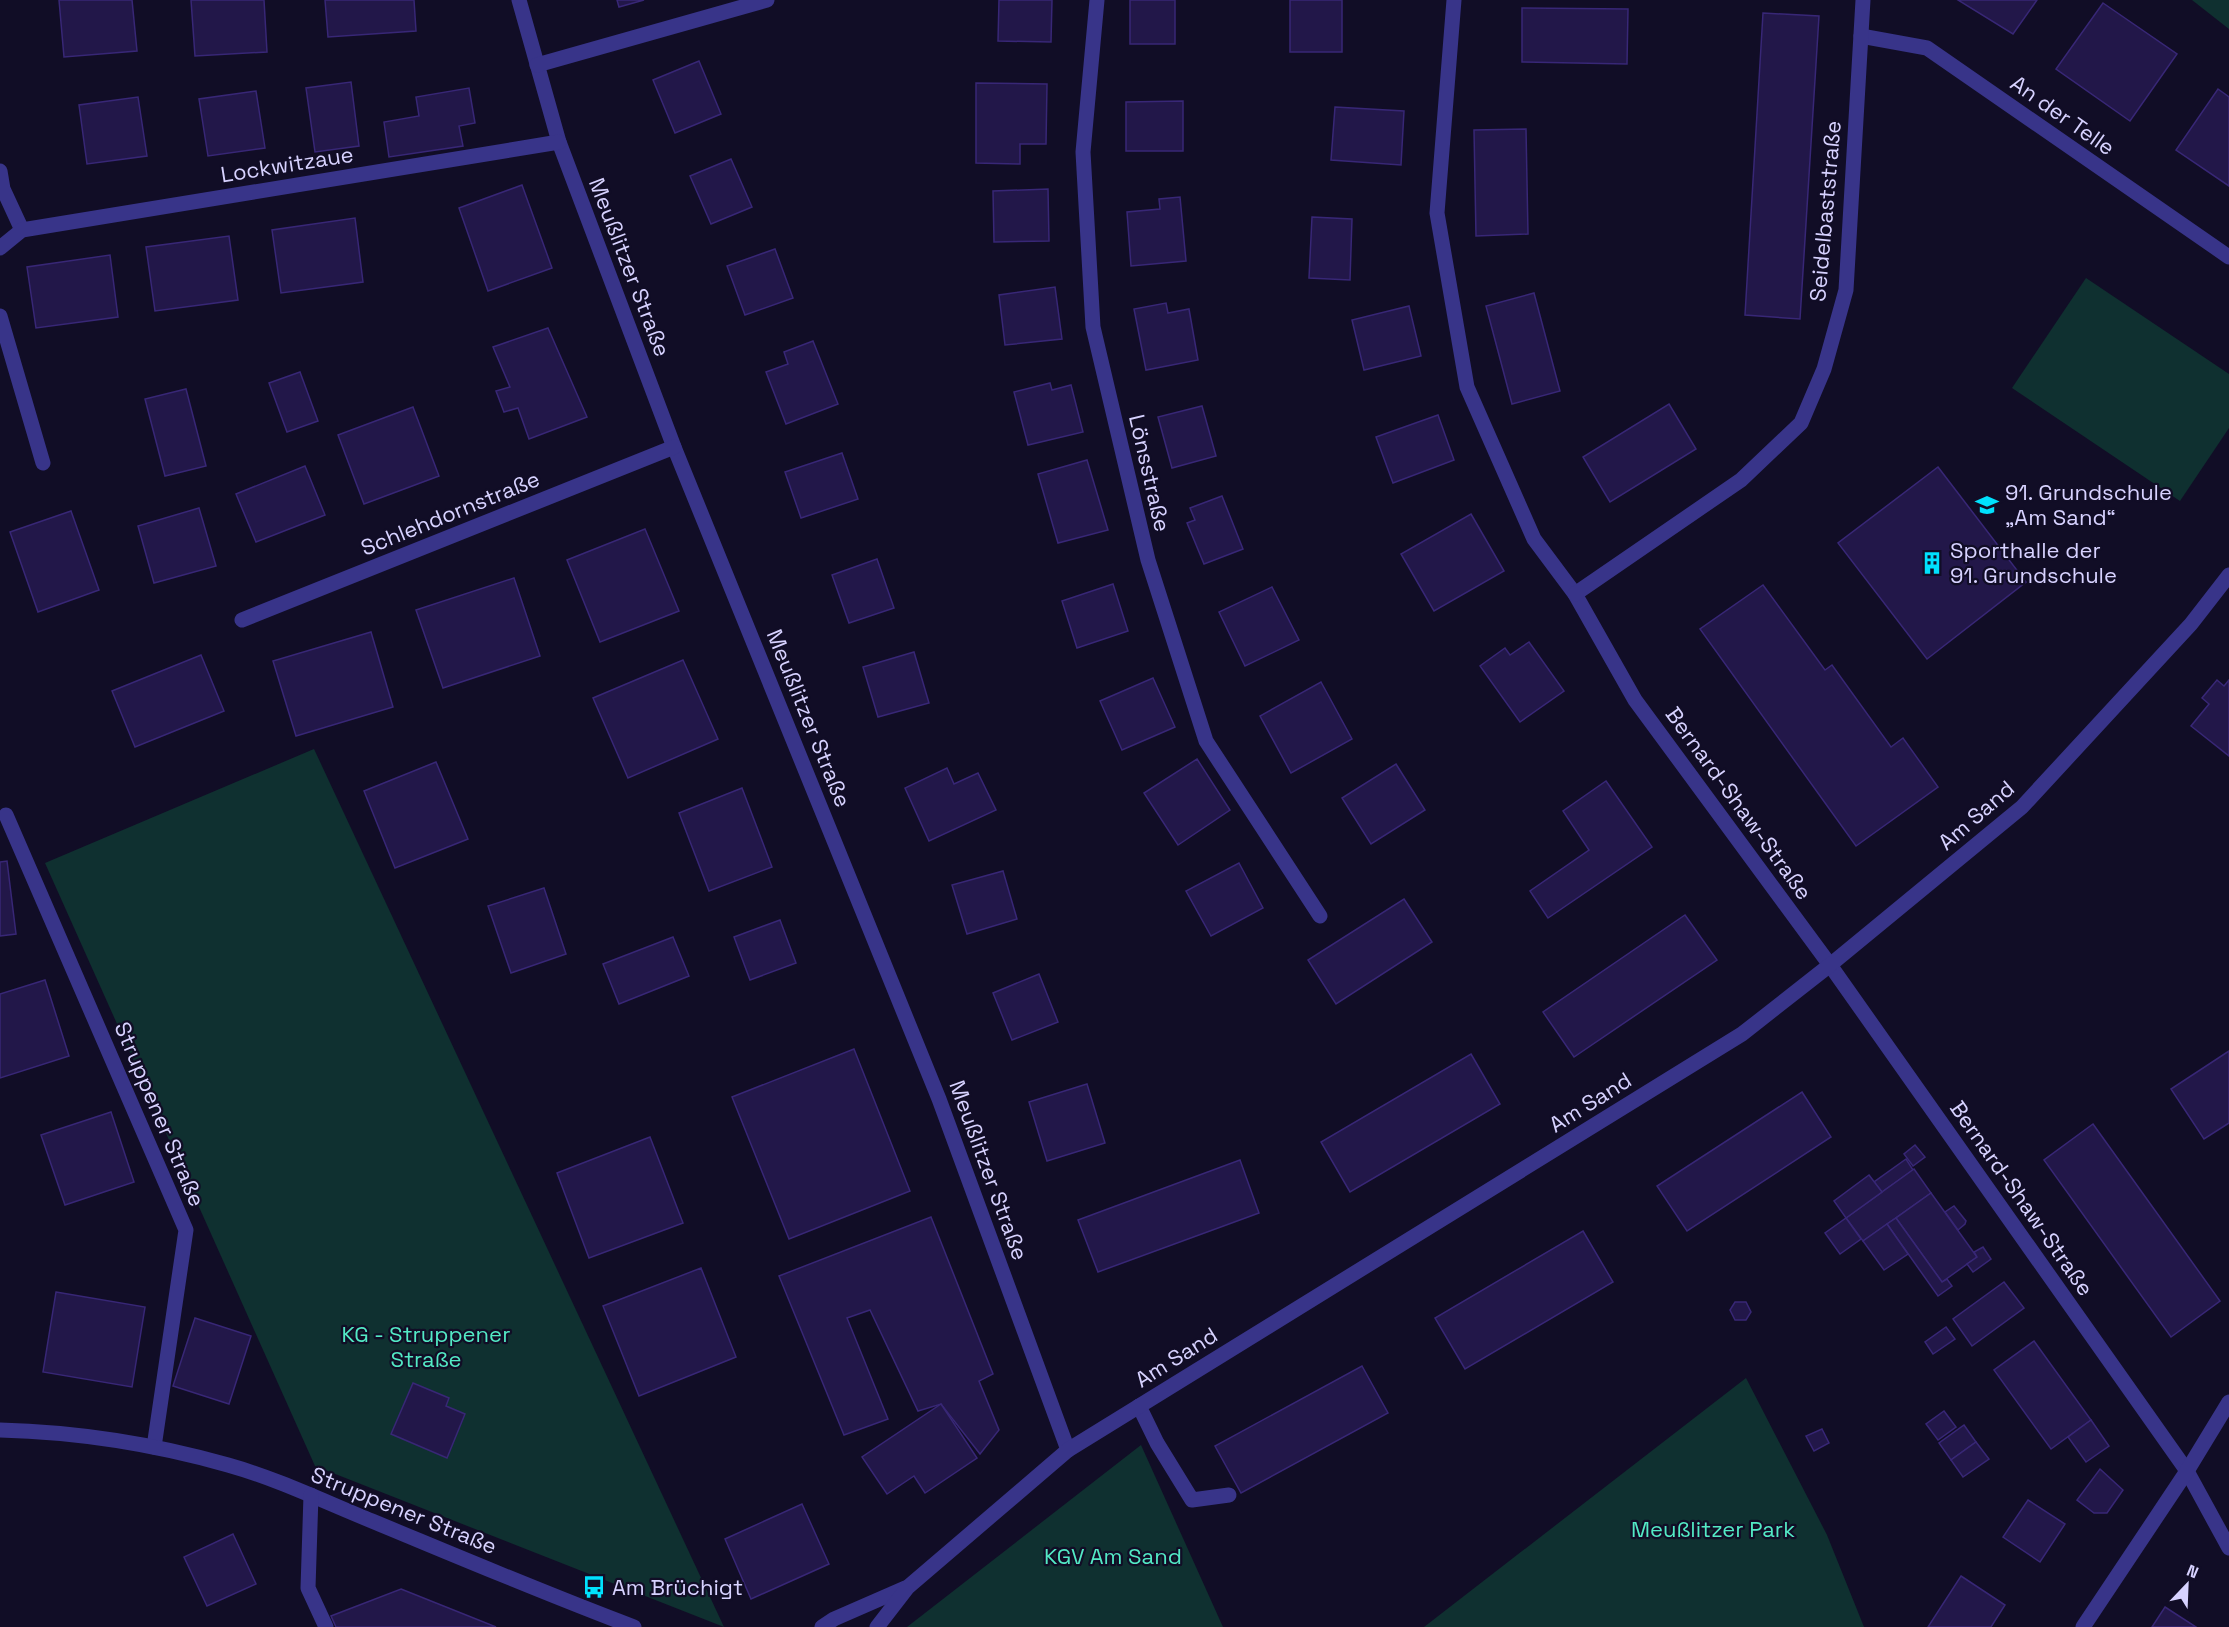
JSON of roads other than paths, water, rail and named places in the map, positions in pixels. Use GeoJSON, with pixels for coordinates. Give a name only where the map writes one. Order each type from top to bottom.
{"type":"FeatureCollection","features":[{"type":"Feature","properties":{"kind":"street","name":"Meußlitzer Straße"},"geometry":{"type":"LineString","coordinates":[[519,0],[559,142],[674,447],[939,1099],[1068,1450]]}},
{"type":"Feature","properties":{"kind":"street"},"geometry":{"type":"LineString","coordinates":[[537,65],[767,0]]}},
{"type":"Feature","properties":{"kind":"street","name":"Lönsstraße"},"geometry":{"type":"LineString","coordinates":[[1097,0],[1083,152],[1093,327],[1148,560],[1206,741],[1320,916]]}},
{"type":"Feature","properties":{"kind":"street","name":"Bernard-Shaw-Straße"},"geometry":{"type":"LineString","coordinates":[[1454,0],[1437,213],[1467,387],[1534,539],[1575,594],[1635,700],[1830,965],[2187,1471],[2229,1548]]}},
{"type":"Feature","properties":{"kind":"street","name":"Seidelbaststraße"},"geometry":{"type":"LineString","coordinates":[[1575,594],[1741,480],[1801,423],[1824,369],[1846,290],[1863,0]]}},
{"type":"Feature","properties":{"kind":"street","name":"An der Telle"},"geometry":{"type":"LineString","coordinates":[[1861,36],[1927,48],[2229,257]]}},
{"type":"Feature","properties":{"kind":"street","name":"Lockwitzaue"},"geometry":{"type":"LineString","coordinates":[[0,248],[22,230],[559,142]]}},
{"type":"Feature","properties":{"kind":"street"},"geometry":{"type":"LineString","coordinates":[[0,171],[3,189],[22,230]]}},
{"type":"Feature","properties":{"kind":"street"},"geometry":{"type":"LineString","coordinates":[[0,316],[43,463]]}},
{"type":"Feature","properties":{"kind":"street","name":"Schlehdornstraße"},"geometry":{"type":"LineString","coordinates":[[242,620],[674,447]]}},
{"type":"Feature","properties":{"kind":"street","name":"Am Sand"},"geometry":{"type":"LineString","coordinates":[[878,1627],[908,1587],[1068,1450],[1742,1034],[1830,965],[2022,807],[2192,624],[2229,575]]}},
{"type":"Feature","properties":{"kind":"street","name":"Struppener Straße"},"geometry":{"type":"LineString","coordinates":[[6,815],[186,1230],[154,1447]]}},
{"type":"Feature","properties":{"kind":"street"},"geometry":{"type":"LineString","coordinates":[[2083,1627],[2187,1471],[2229,1402]]}},
{"type":"Feature","properties":{"kind":"street"},"geometry":{"type":"LineString","coordinates":[[1139,1406],[1157,1443],[1192,1500],[1229,1495]]}},
{"type":"Feature","properties":{"kind":"street","name":"Struppener Straße"},"geometry":{"type":"LineString","coordinates":[[0,1430],[47,1431],[154,1447],[230,1466],[311,1496],[633,1627]]}},
{"type":"Feature","properties":{"kind":"street"},"geometry":{"type":"LineString","coordinates":[[311,1496],[308,1588],[326,1627]]}},
{"type":"Feature","properties":{"kind":"street","name":"Am Sand"},"geometry":{"type":"LineString","coordinates":[[822,1627],[834,1619],[908,1587]]}},
{"type":"Feature","properties":{"kind":"place","name":"91. Grundschule „Am Sand“"},"geometry":{"type":"Point","coordinates":[1987,505]}},
{"type":"Feature","properties":{"kind":"place","name":"Sporthalle der 91. Grundschule"},"geometry":{"type":"Point","coordinates":[1932,563]}},
{"type":"Feature","properties":{"kind":"place","name":"Am Brüchigt"},"geometry":{"type":"Point","coordinates":[594,1587]}},
{"type":"Feature","properties":{"kind":"park label","name":"KG - Struppener Straße"},"geometry":{"type":"Point","coordinates":[426,1346]}},
{"type":"Feature","properties":{"kind":"park label","name":"Meußlitzer Park"},"geometry":{"type":"Point","coordinates":[1713,1529]}},
{"type":"Feature","properties":{"kind":"park label","name":"KGV Am Sand"},"geometry":{"type":"Point","coordinates":[1113,1556]}}]}
